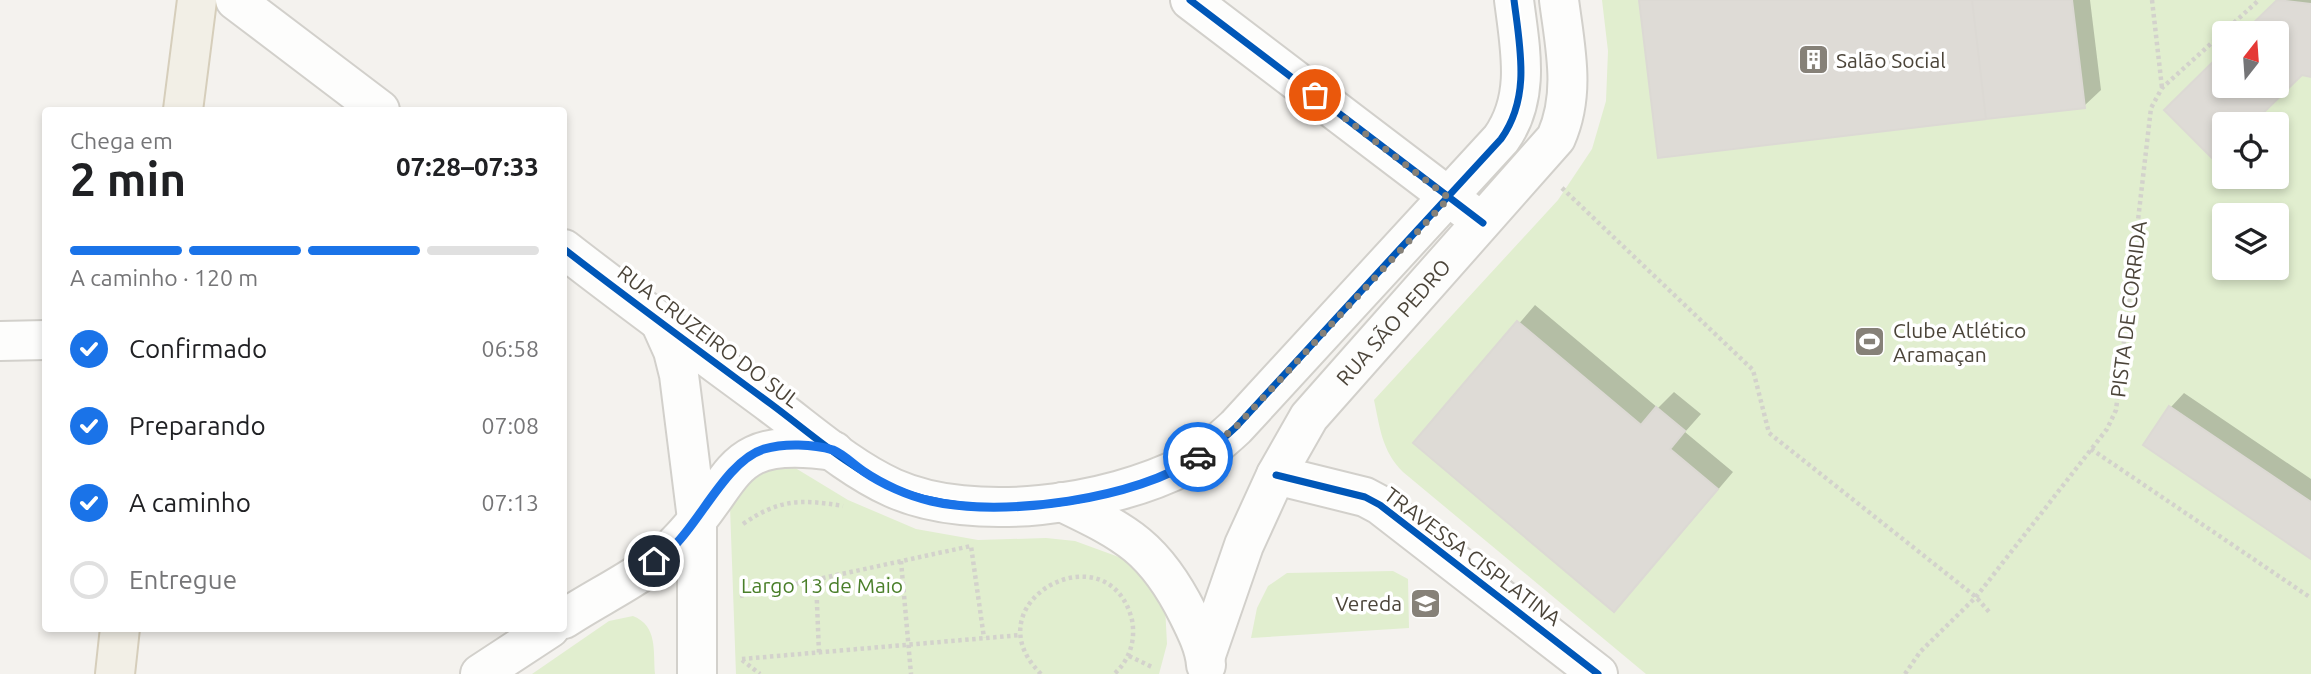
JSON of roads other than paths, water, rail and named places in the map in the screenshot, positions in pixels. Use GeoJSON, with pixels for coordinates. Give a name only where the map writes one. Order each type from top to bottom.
{"type":"FeatureCollection","features":[{"type":"Feature","properties":{"kind":"main road"},"geometry":{"type":"LineString","coordinates":[[183,107],[197,0]]}},
{"type":"Feature","properties":{"kind":"main road"},"geometry":{"type":"LineString","coordinates":[[115,674],[120,632]]}},
{"type":"Feature","properties":{"kind":"street"},"geometry":{"type":"LineString","coordinates":[[235,0],[376,107]]}},
{"type":"Feature","properties":{"kind":"street"},"geometry":{"type":"LineString","coordinates":[[1190,0],[1483,223]]}},
{"type":"Feature","properties":{"kind":"street","name":"RUA SÃO PEDRO"},"geometry":{"type":"LineString","coordinates":[[1062,502],[1116,492],[1161,476],[1188,464],[1215,446],[1449,198],[1502,139],[1516,116],[1521,88],[1514,0]]}},
{"type":"Feature","properties":{"kind":"street","name":"RUA SÃO PEDRO"},"geometry":{"type":"LineString","coordinates":[[1206,664],[1244,545],[1276,475],[1309,417],[1328,392],[1537,163],[1556,138],[1569,90],[1559,0]]}},
{"type":"Feature","properties":{"kind":"street","name":"RUA CRUZEIRO DO SUL"},"geometry":{"type":"LineString","coordinates":[[567,251],[834,451]]}},
{"type":"Feature","properties":{"kind":"street","name":"RUA CRUZEIRO DO SUL"},"geometry":{"type":"LineString","coordinates":[[660,322],[673,351],[679,375],[697,519]]}},
{"type":"Feature","properties":{"kind":"street"},"geometry":{"type":"LineString","coordinates":[[0,341],[42,340]]}},
{"type":"Feature","properties":{"kind":"street"},"geometry":{"type":"LineString","coordinates":[[567,617],[664,554],[697,519],[735,468],[752,454],[781,446],[834,451],[885,483],[931,501],[973,506],[1062,502],[1128,537],[1160,565],[1180,597],[1206,664]]}},
{"type":"Feature","properties":{"kind":"street","name":"TRAVESSA CISPLATINA"},"geometry":{"type":"LineString","coordinates":[[1276,475],[1365,497],[1380,505],[1598,674]]}},
{"type":"Feature","properties":{"kind":"street"},"geometry":{"type":"LineString","coordinates":[[697,519],[697,674]]}},
{"type":"Feature","properties":{"kind":"street"},"geometry":{"type":"LineString","coordinates":[[480,674],[544,632]]}},
{"type":"Feature","properties":{"kind":"place","name":"Salão Social"},"geometry":{"type":"Point","coordinates":[1813,60]}},
{"type":"Feature","properties":{"kind":"place","name":"Clube Atlético Aramaçan"},"geometry":{"type":"Point","coordinates":[1870,342]}},
{"type":"Feature","properties":{"kind":"place","name":"Vereda"},"geometry":{"type":"Point","coordinates":[1425,603]}},
{"type":"Feature","properties":{"kind":"park label","name":"Largo 13 de Maio"},"geometry":{"type":"Point","coordinates":[822,585]}}]}
